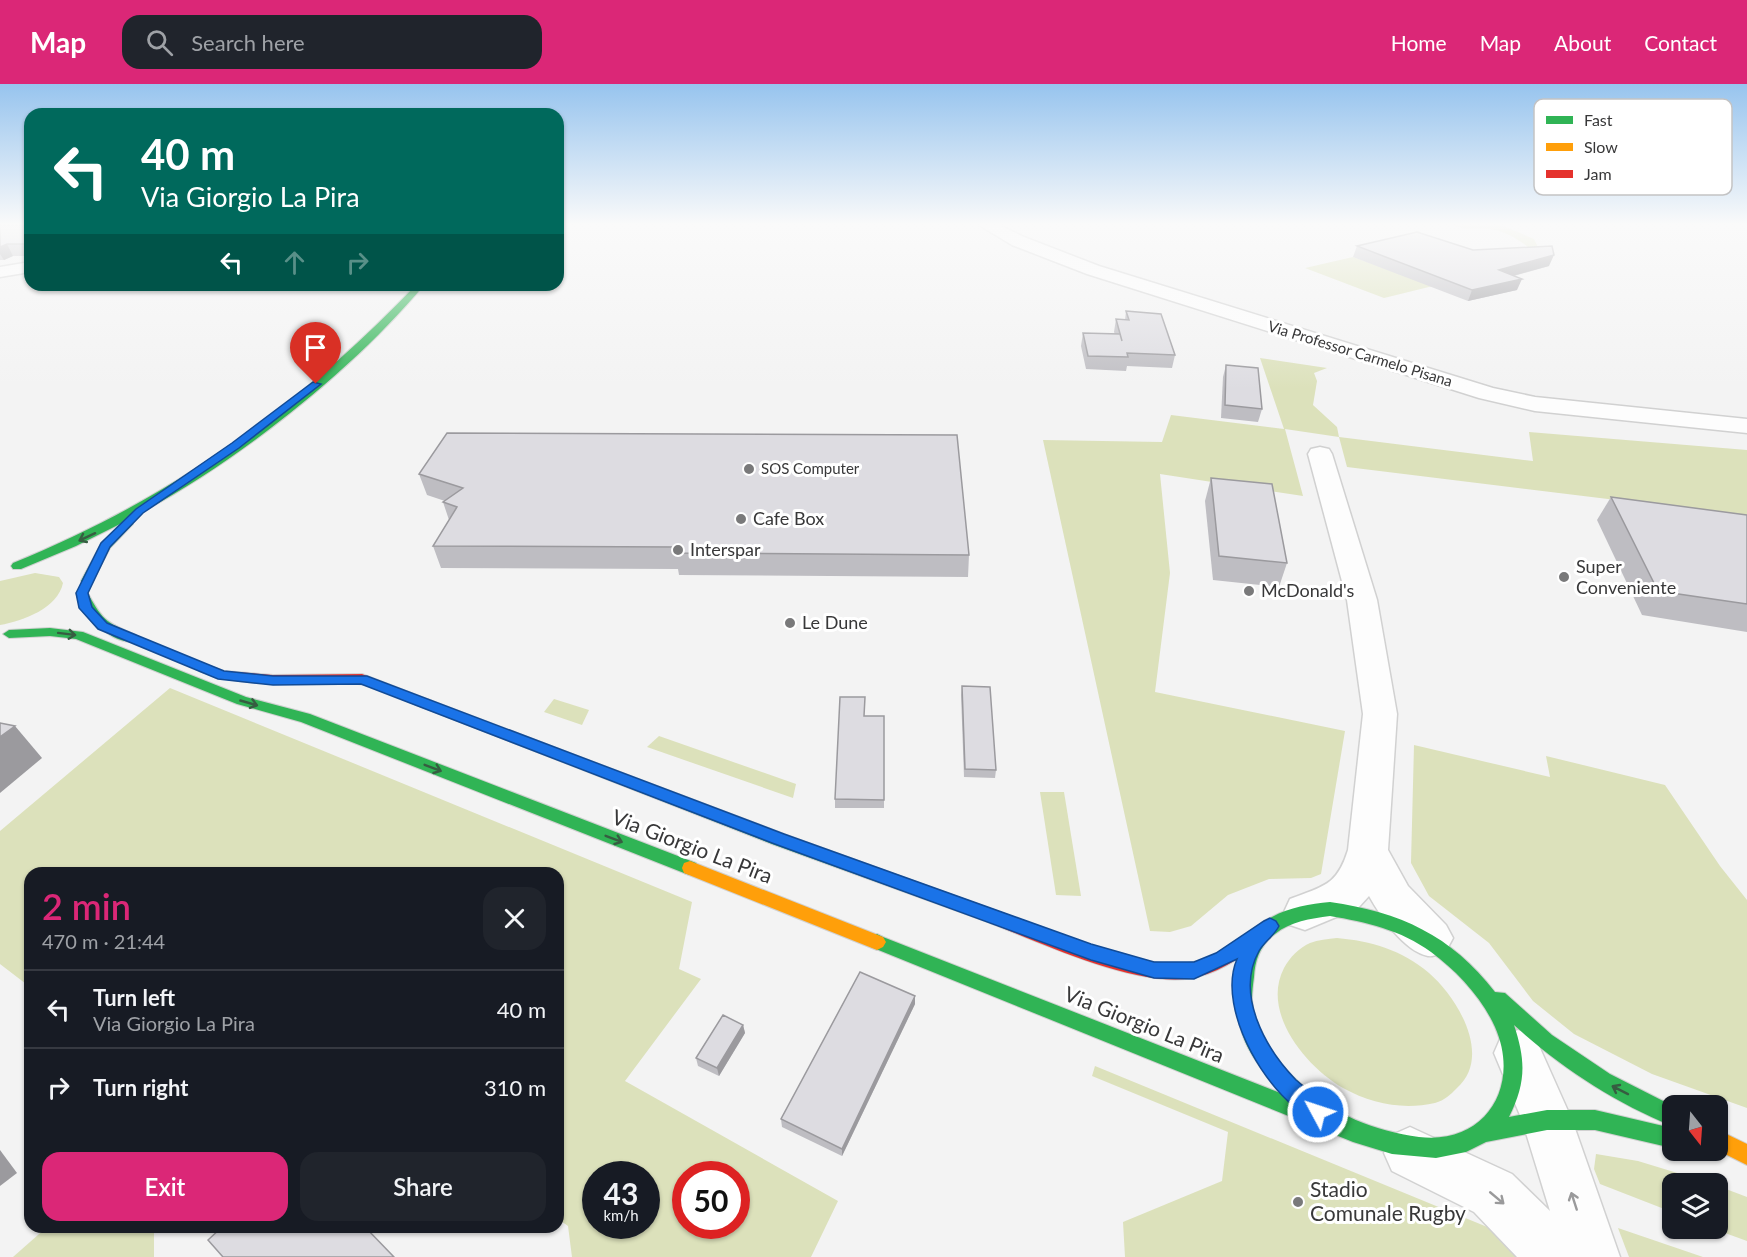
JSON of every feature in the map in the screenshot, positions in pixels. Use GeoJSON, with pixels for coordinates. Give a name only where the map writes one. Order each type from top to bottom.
{"type":"FeatureCollection","features":[{"type":"Feature","properties":{"kind":"main road"},"geometry":{"type":"LineString","coordinates":[[6,568],[58,551],[140,511],[236,446],[316,384],[372,334],[414,291]]}},
{"type":"Feature","properties":{"kind":"main road"},"geometry":{"type":"LineString","coordinates":[[70,605],[85,587],[105,546],[140,511]]}},
{"type":"Feature","properties":{"kind":"main road"},"geometry":{"type":"LineString","coordinates":[[6,568],[40,562],[71,564],[85,571],[86,608],[103,626],[146,644]]}},
{"type":"Feature","properties":{"kind":"main road"},"geometry":{"type":"LineString","coordinates":[[4,635],[53,616]]}},
{"type":"Feature","properties":{"kind":"main road","name":"Via Giorgio La Pira"},"geometry":{"type":"LineString","coordinates":[[4,635],[50,632],[78,635],[242,701],[305,718],[1371,1138]]}},
{"type":"Feature","properties":{"kind":"main road","name":"Via Giorgio La Pira"},"geometry":{"type":"LineString","coordinates":[[190,662],[222,675],[232,676],[273,680],[362,679],[778,839],[1091,952],[1154,970],[1194,970],[1223,959],[1287,919]]}},
{"type":"Feature","properties":{"kind":"main road"},"geometry":{"type":"LineString","coordinates":[[1662,1111],[1603,1081],[1545,1041],[1441,948],[1404,926],[1366,913],[1330,909],[1287,919],[1252,944],[1242,967],[1241,996],[1249,1027],[1266,1058],[1289,1086],[1318,1112],[1371,1138],[1425,1149],[1458,1145],[1485,1132],[1547,1120],[1595,1120],[1662,1135]]}},
{"type":"Feature","properties":{"kind":"main road"},"geometry":{"type":"LineString","coordinates":[[1473,976],[1493,1003],[1507,1030],[1515,1060],[1514,1088],[1504,1113],[1485,1132]]}},
{"type":"Feature","properties":{"kind":"main road"},"geometry":{"type":"LineString","coordinates":[[1728,1145],[1747,1155]]}},
{"type":"Feature","properties":{"kind":"main road"},"geometry":{"type":"LineString","coordinates":[[1728,1150],[1747,1155]]}},
{"type":"Feature","properties":{"kind":"street","name":"Via Professor Carmelo Pisana"},"geometry":{"type":"LineString","coordinates":[[1124,280],[1487,393],[1535,404],[1747,426]]}},
{"type":"Feature","properties":{"kind":"street"},"geometry":{"type":"LineString","coordinates":[[1287,919],[1343,896],[1359,880],[1368,850],[1380,714],[1362,600],[1320,454]]}},
{"type":"Feature","properties":{"kind":"street"},"geometry":{"type":"LineString","coordinates":[[1368,850],[1381,883],[1400,909],[1441,948]]}},
{"type":"Feature","properties":{"kind":"street"},"geometry":{"type":"LineString","coordinates":[[1507,1030],[1547,1120],[1592,1257]]}},
{"type":"Feature","properties":{"kind":"street"},"geometry":{"type":"LineString","coordinates":[[1371,1138],[1493,1193],[1527,1226],[1551,1257]]}},
{"type":"Feature","properties":{"kind":"green space"},"geometry":{"type":"Polygon","coordinates":[[[1336,280],[1416,280],[1433,286],[1384,298],[1336,280]]]}},
{"type":"Feature","properties":{"kind":"green space"},"geometry":{"type":"Polygon","coordinates":[[[1260,358],[1327,368],[1314,373],[1317,381],[1313,405],[1337,427],[1339,437],[1285,429],[1303,496],[1160,474],[1170,573],[1155,692],[1345,731],[1321,874],[1311,878],[1269,879],[1228,895],[1191,926],[1170,932],[1150,931],[1043,440],[1162,442],[1171,415],[1284,429],[1260,358]]]}},
{"type":"Feature","properties":{"kind":"green space"},"geometry":{"type":"Polygon","coordinates":[[[1529,432],[1747,450],[1747,516],[1347,467],[1339,437],[1533,461],[1529,432]]]}},
{"type":"Feature","properties":{"kind":"green space"},"geometry":{"type":"Polygon","coordinates":[[[35,573],[59,577],[63,583],[60,592],[47,606],[29,617],[0,625],[0,581],[35,573]]]}},
{"type":"Feature","properties":{"kind":"green space"},"geometry":{"type":"Polygon","coordinates":[[[170,688],[692,902],[679,969],[701,979],[625,1081],[838,1201],[811,1257],[572,1257],[568,1226],[564,1223],[564,867],[24,867],[24,982],[0,964],[0,831],[170,688]]]}},
{"type":"Feature","properties":{"kind":"green space"},"geometry":{"type":"Polygon","coordinates":[[[554,699],[589,710],[582,725],[544,712],[554,699]]]}},
{"type":"Feature","properties":{"kind":"green space"},"geometry":{"type":"Polygon","coordinates":[[[659,736],[796,784],[793,798],[647,747],[659,736]]]}},
{"type":"Feature","properties":{"kind":"green space"},"geometry":{"type":"Polygon","coordinates":[[[1414,745],[1550,777],[1546,756],[1665,785],[1720,866],[1747,900],[1747,1108],[1728,1101],[1728,1095],[1711,1095],[1652,1074],[1574,1034],[1533,1001],[1489,943],[1429,896],[1411,863],[1414,745]]]}},
{"type":"Feature","properties":{"kind":"green space"},"geometry":{"type":"Polygon","coordinates":[[[1040,792],[1064,792],[1081,896],[1056,895],[1040,792]]]}},
{"type":"Feature","properties":{"kind":"green space"},"geometry":{"type":"Polygon","coordinates":[[[1337,938],[1374,944],[1408,958],[1440,984],[1460,1011],[1467,1027],[1472,1060],[1467,1075],[1445,1099],[1423,1105],[1399,1106],[1376,1102],[1354,1094],[1315,1066],[1291,1036],[1278,1002],[1278,985],[1284,968],[1295,953],[1306,945],[1337,938]]]}},
{"type":"Feature","properties":{"kind":"green space","name":"Stadio Comunale Rugby"},"geometry":{"type":"Polygon","coordinates":[[[1095,1066],[1497,1231],[1520,1257],[1125,1257],[1123,1222],[1222,1181],[1228,1132],[1092,1076],[1095,1066]]]}},
{"type":"Feature","properties":{"kind":"green space"},"geometry":{"type":"Polygon","coordinates":[[[1596,1154],[1638,1161],[1677,1173],[1662,1173],[1662,1208],[1600,1184],[1594,1169],[1596,1154]]]}},
{"type":"Feature","properties":{"kind":"green space"},"geometry":{"type":"Polygon","coordinates":[[[1728,1190],[1747,1197],[1747,1241],[1728,1234],[1728,1190]]]}},
{"type":"Feature","properties":{"kind":"green space"},"geometry":{"type":"Polygon","coordinates":[[[1618,1228],[1703,1257],[1629,1257],[1618,1228]]]}},
{"type":"Feature","properties":{"kind":"green space"},"geometry":{"type":"Polygon","coordinates":[[[40,1233],[154,1233],[154,1257],[13,1257],[40,1233]]]}},
{"type":"Feature","properties":{"kind":"building"},"geometry":{"type":"Polygon","coordinates":[[[1445,280],[1519,280],[1472,290],[1445,280]]]}},
{"type":"Feature","properties":{"kind":"building"},"geometry":{"type":"Polygon","coordinates":[[[1126,311],[1161,314],[1175,355],[1127,353],[1128,357],[1088,356],[1083,333],[1120,334],[1122,341],[1116,319],[1129,320],[1126,311]]]}},
{"type":"Feature","properties":{"kind":"building"},"geometry":{"type":"Polygon","coordinates":[[[1226,365],[1258,368],[1262,409],[1225,405],[1226,365]]]}},
{"type":"Feature","properties":{"kind":"building"},"geometry":{"type":"Polygon","coordinates":[[[447,433],[957,435],[969,555],[675,553],[677,547],[433,546],[457,507],[443,502],[463,488],[419,474],[447,433]]]}},
{"type":"Feature","properties":{"kind":"building"},"geometry":{"type":"Polygon","coordinates":[[[1211,478],[1272,484],[1287,563],[1219,556],[1211,478]]]}},
{"type":"Feature","properties":{"kind":"building"},"geometry":{"type":"Polygon","coordinates":[[[1611,497],[1747,515],[1747,604],[1658,591],[1611,497]]]}},
{"type":"Feature","properties":{"kind":"building"},"geometry":{"type":"Polygon","coordinates":[[[962,686],[990,687],[996,770],[965,769],[962,686]]]}},
{"type":"Feature","properties":{"kind":"building"},"geometry":{"type":"Polygon","coordinates":[[[840,697],[865,697],[864,716],[884,716],[884,800],[835,799],[840,697]]]}},
{"type":"Feature","properties":{"kind":"building"},"geometry":{"type":"Polygon","coordinates":[[[0,723],[15,726],[0,737],[0,723]]]}},
{"type":"Feature","properties":{"kind":"building"},"geometry":{"type":"Polygon","coordinates":[[[860,972],[915,996],[842,1149],[781,1119],[860,972]]]}},
{"type":"Feature","properties":{"kind":"building"},"geometry":{"type":"Polygon","coordinates":[[[723,1015],[743,1025],[717,1068],[696,1058],[723,1015]]]}},
{"type":"Feature","properties":{"kind":"building"},"geometry":{"type":"Polygon","coordinates":[[[216,1233],[371,1233],[394,1257],[223,1257],[208,1240],[216,1233]]]}},
{"type":"Feature","properties":{"kind":"traffic: fast"},"geometry":{"type":"LineString","coordinates":[[17,566],[72,543],[127,516],[235,449],[334,370],[414,291]]}},
{"type":"Feature","properties":{"kind":"traffic: fast"},"geometry":{"type":"LineString","coordinates":[[87,581],[105,546],[127,524]]}},
{"type":"Feature","properties":{"kind":"traffic: fast"},"geometry":{"type":"LineString","coordinates":[[82,593],[85,602],[100,622],[131,638]]}},
{"type":"Feature","properties":{"kind":"traffic: fast"},"geometry":{"type":"LineString","coordinates":[[9,634],[50,632],[78,635],[242,701],[305,718],[690,868]]}},
{"type":"Feature","properties":{"kind":"traffic: fast"},"geometry":{"type":"LineString","coordinates":[[427,704],[778,839],[996,918]]}},
{"type":"Feature","properties":{"kind":"traffic: fast"},"geometry":{"type":"LineString","coordinates":[[1330,909],[1388,921],[1415,932],[1459,964],[1492,1003],[1504,1025],[1512,1048],[1514,1071],[1510,1094],[1498,1117],[1483,1132],[1466,1141],[1446,1147],[1426,1148],[1392,1144],[1358,1132],[1324,1115],[1294,1092],[1269,1064],[1251,1033],[1243,999],[1246,964],[1251,950],[1267,929],[1278,922],[1303,913],[1330,909]]}},
{"type":"Feature","properties":{"kind":"traffic: fast"},"geometry":{"type":"LineString","coordinates":[[877,942],[1353,1132]]}},
{"type":"Feature","properties":{"kind":"traffic: fast"},"geometry":{"type":"LineString","coordinates":[[1498,999],[1545,1041],[1603,1081],[1662,1111]]}},
{"type":"Feature","properties":{"kind":"traffic: fast"},"geometry":{"type":"LineString","coordinates":[[1485,1132],[1547,1120],[1595,1120],[1662,1136]]}},
{"type":"Feature","properties":{"kind":"traffic: slow"},"geometry":{"type":"LineString","coordinates":[[690,868],[877,942]]}},
{"type":"Feature","properties":{"kind":"traffic: slow"},"geometry":{"type":"LineString","coordinates":[[1728,1145],[1747,1155]]}},
{"type":"Feature","properties":{"kind":"traffic: jam"},"geometry":{"type":"LineString","coordinates":[[204,668],[222,675],[273,680],[362,679],[427,704]]}},
{"type":"Feature","properties":{"kind":"traffic: jam"},"geometry":{"type":"LineString","coordinates":[[996,918],[1096,955],[1150,969],[1174,972],[1205,967],[1234,951],[1270,926]]}},
{"type":"Feature","properties":{"kind":"place","name":"SOS Computer"},"geometry":{"type":"Point","coordinates":[749,469]}},
{"type":"Feature","properties":{"kind":"place","name":"Cafe Box"},"geometry":{"type":"Point","coordinates":[741,519]}},
{"type":"Feature","properties":{"kind":"place","name":"Interspar"},"geometry":{"type":"Point","coordinates":[678,550]}},
{"type":"Feature","properties":{"kind":"place","name":"Super Conveniente"},"geometry":{"type":"Point","coordinates":[1564,577]}},
{"type":"Feature","properties":{"kind":"place","name":"McDonald's"},"geometry":{"type":"Point","coordinates":[1249,591]}},
{"type":"Feature","properties":{"kind":"place","name":"Le Dune"},"geometry":{"type":"Point","coordinates":[790,623]}},
{"type":"Feature","properties":{"kind":"place","name":"Stadio Comunale Rugby"},"geometry":{"type":"Point","coordinates":[1298,1202]}},
{"type":"Feature","properties":{"kind":"route"},"geometry":{"type":"LineString","coordinates":[[316,384],[236,446],[140,511],[105,546],[82,593],[86,608],[103,626],[222,675],[273,680],[362,679],[778,839],[1091,952],[1154,970],[1194,970],[1208,965],[1223,959],[1270,926],[1252,944],[1242,967],[1241,996],[1249,1027],[1266,1058],[1289,1086],[1318,1112]]}}]}
